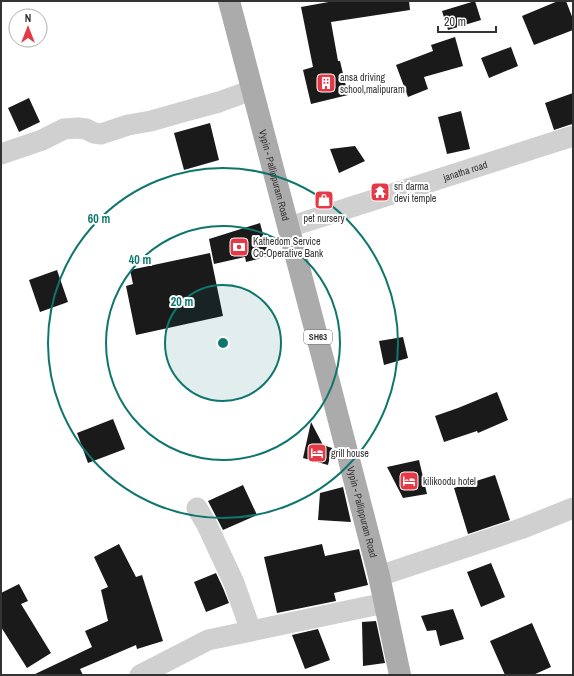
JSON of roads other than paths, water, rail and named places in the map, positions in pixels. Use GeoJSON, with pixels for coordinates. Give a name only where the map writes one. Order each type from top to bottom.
{"type":"FeatureCollection","features":[{"type":"Feature","properties":{"kind":"main road","name":"Vypin - Pallippuram Road"},"geometry":{"type":"LineString","coordinates":[[229,1],[289,227],[385,603],[400,675]]}},
{"type":"Feature","properties":{"kind":"street"},"geometry":{"type":"LineString","coordinates":[[1,154],[42,140],[64,129],[86,129],[100,134],[128,125],[151,121],[199,108],[252,90]]}},
{"type":"Feature","properties":{"kind":"street","name":"janatha road"},"geometry":{"type":"LineString","coordinates":[[289,227],[573,136]]}},
{"type":"Feature","properties":{"kind":"street"},"geometry":{"type":"LineString","coordinates":[[197,508],[207,525],[234,583],[251,631]]}},
{"type":"Feature","properties":{"kind":"street"},"geometry":{"type":"LineString","coordinates":[[378,576],[523,528],[573,508]]}},
{"type":"Feature","properties":{"kind":"street"},"geometry":{"type":"LineString","coordinates":[[140,675],[208,640],[385,603]]}},
{"type":"Feature","properties":{"kind":"place","name":"ansa driving school,malipuram"},"geometry":{"type":"Point","coordinates":[326,83]}},
{"type":"Feature","properties":{"kind":"place","name":"sri darma devi temple"},"geometry":{"type":"Point","coordinates":[380,192]}},
{"type":"Feature","properties":{"kind":"place","name":"pet nursery"},"geometry":{"type":"Point","coordinates":[324,200]}},
{"type":"Feature","properties":{"kind":"place","name":"Kathedom Service Co-Operative Bank"},"geometry":{"type":"Point","coordinates":[239,247]}},
{"type":"Feature","properties":{"kind":"place","name":"grill house"},"geometry":{"type":"Point","coordinates":[317,453]}},
{"type":"Feature","properties":{"kind":"place","name":"kilikoodu hotel"},"geometry":{"type":"Point","coordinates":[409,481]}}]}
